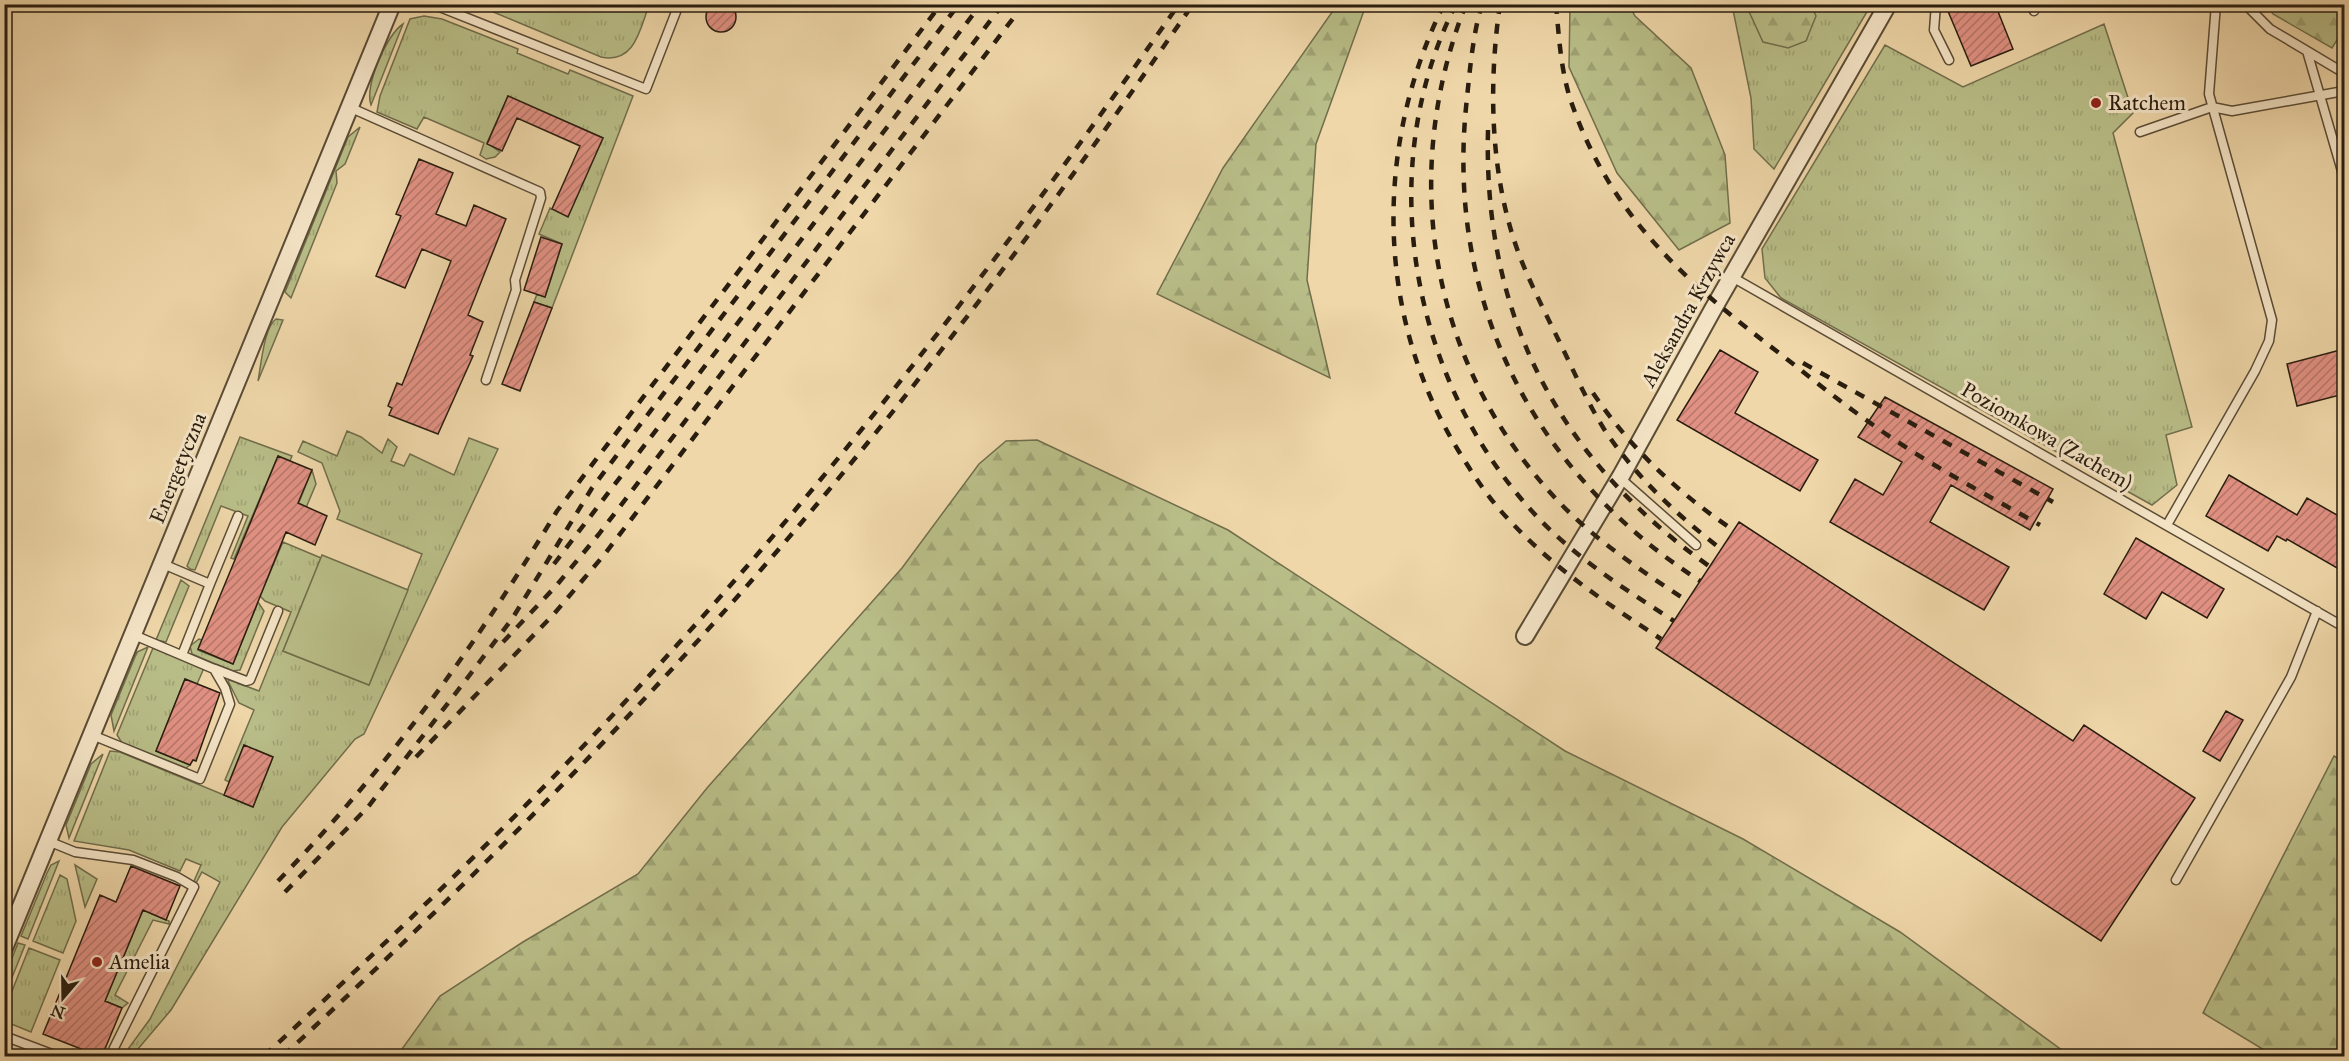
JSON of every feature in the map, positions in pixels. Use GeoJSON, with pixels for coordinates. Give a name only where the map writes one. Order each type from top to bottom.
{"type":"FeatureCollection","features":[{"type":"Feature","properties":{"kind":"street","name":"Energetyczna"},"geometry":{"type":"LineString","coordinates":[[4,948],[392,4]]}},
{"type":"Feature","properties":{"kind":"street","name":"Aleksandra Krzywca"},"geometry":{"type":"LineString","coordinates":[[1525,636],[1620,478],[1888,4]]}},
{"type":"Feature","properties":{"kind":"lane"},"geometry":{"type":"LineString","coordinates":[[432,4],[646,89],[679,4]]}},
{"type":"Feature","properties":{"kind":"lane"},"geometry":{"type":"LineString","coordinates":[[1936,4],[1934,30],[1949,60]]}},
{"type":"Feature","properties":{"kind":"lane"},"geometry":{"type":"LineString","coordinates":[[2167,525],[2256,370],[2269,341],[2272,320],[2212,106],[2211,52],[2216,4]]}},
{"type":"Feature","properties":{"kind":"lane"},"geometry":{"type":"LineString","coordinates":[[2246,4],[2270,29],[2344,73]]}},
{"type":"Feature","properties":{"kind":"lane"},"geometry":{"type":"LineString","coordinates":[[2307,51],[2344,178]]}},
{"type":"Feature","properties":{"kind":"lane"},"geometry":{"type":"LineString","coordinates":[[2140,132],[2212,106],[2232,111],[2321,97],[2344,91]]}},
{"type":"Feature","properties":{"kind":"lane"},"geometry":{"type":"LineString","coordinates":[[349,107],[540,192],[541,198],[515,280],[516,290],[486,380]]}},
{"type":"Feature","properties":{"kind":"lane","name":"Poziomkowa (Zachem)"},"geometry":{"type":"LineString","coordinates":[[1732,277],[2344,627]]}},
{"type":"Feature","properties":{"kind":"lane"},"geometry":{"type":"LineString","coordinates":[[1620,478],[1696,545]]}},
{"type":"Feature","properties":{"kind":"lane"},"geometry":{"type":"LineString","coordinates":[[182,655],[238,516]]}},
{"type":"Feature","properties":{"kind":"lane"},"geometry":{"type":"LineString","coordinates":[[163,564],[210,584]]}},
{"type":"Feature","properties":{"kind":"lane"},"geometry":{"type":"LineString","coordinates":[[134,634],[246,681],[250,680],[278,611]]}},
{"type":"Feature","properties":{"kind":"lane"},"geometry":{"type":"LineString","coordinates":[[2176,880],[2291,677],[2317,611]]}},
{"type":"Feature","properties":{"kind":"lane"},"geometry":{"type":"LineString","coordinates":[[92,735],[200,779],[230,704],[225,688],[214,669]]}},
{"type":"Feature","properties":{"kind":"lane"},"geometry":{"type":"LineString","coordinates":[[48,841],[75,852],[133,860],[177,877],[194,887],[110,1056]]}},
{"type":"Feature","properties":{"kind":"lane"},"geometry":{"type":"LineString","coordinates":[[4,1036],[57,1056]]}},
{"type":"Feature","properties":{"kind":"green space"},"geometry":{"type":"Polygon","coordinates":[[[464,5],[649,5],[634,43],[622,55],[612,58],[601,57],[491,11],[464,5]]]}},
{"type":"Feature","properties":{"kind":"green space"},"geometry":{"type":"Polygon","coordinates":[[[1337,5],[1366,5],[1316,144],[1307,280],[1330,378],[1157,294],[1223,168],[1337,5]]]}},
{"type":"Feature","properties":{"kind":"green space"},"geometry":{"type":"Polygon","coordinates":[[[1570,5],[1629,5],[1635,16],[1691,68],[1725,155],[1730,223],[1679,250],[1617,173],[1569,67],[1570,5]]]}},
{"type":"Feature","properties":{"kind":"green space"},"geometry":{"type":"Polygon","coordinates":[[[1732,5],[1871,5],[1774,169],[1754,149],[1751,98],[1732,5]]]}},
{"type":"Feature","properties":{"kind":"green space"},"geometry":{"type":"Polygon","coordinates":[[[1746,5],[1811,5],[1816,16],[1806,41],[1788,48],[1763,42],[1746,5]]]}},
{"type":"Feature","properties":{"kind":"green space"},"geometry":{"type":"Polygon","coordinates":[[[2266,5],[2344,5],[2344,29],[2332,48],[2273,14],[2266,5]]]}},
{"type":"Feature","properties":{"kind":"green space"},"geometry":{"type":"Polygon","coordinates":[[[424,16],[442,19],[518,49],[517,53],[568,74],[570,70],[633,96],[552,308],[534,302],[537,294],[545,297],[562,244],[539,234],[550,208],[568,216],[603,138],[508,96],[487,143],[500,152],[495,157],[486,159],[480,155],[484,143],[424,117],[417,129],[377,112],[380,96],[410,19],[424,16]]]}},
{"type":"Feature","properties":{"kind":"green space"},"geometry":{"type":"Polygon","coordinates":[[[403,24],[371,105],[371,86],[378,62],[390,39],[403,24]]]}},
{"type":"Feature","properties":{"kind":"green space"},"geometry":{"type":"Polygon","coordinates":[[[2104,24],[2133,113],[2113,133],[2192,427],[2166,435],[2177,485],[2152,505],[1781,298],[1765,278],[1762,249],[1885,45],[1963,87],[2104,24]]]}},
{"type":"Feature","properties":{"kind":"green space"},"geometry":{"type":"Polygon","coordinates":[[[360,127],[345,164],[336,171],[337,183],[291,298],[285,292],[348,137],[360,127]]]}},
{"type":"Feature","properties":{"kind":"green space"},"geometry":{"type":"Polygon","coordinates":[[[276,319],[283,320],[258,381],[266,338],[276,319]]]}},
{"type":"Feature","properties":{"kind":"green space"},"geometry":{"type":"Polygon","coordinates":[[[347,431],[361,437],[382,453],[388,439],[397,447],[391,461],[404,466],[410,454],[454,475],[469,438],[498,449],[364,734],[355,739],[282,827],[171,1010],[132,1056],[123,1056],[150,1019],[220,882],[202,872],[196,883],[194,881],[201,865],[186,859],[180,871],[129,850],[74,841],[110,751],[120,752],[253,807],[273,757],[244,745],[229,782],[225,780],[254,710],[239,703],[228,681],[259,691],[291,612],[265,601],[260,596],[283,542],[321,558],[283,651],[369,685],[422,554],[337,519],[340,511],[322,463],[298,452],[303,441],[337,456],[347,431]]]}},
{"type":"Feature","properties":{"kind":"green space"},"geometry":{"type":"Polygon","coordinates":[[[240,437],[292,456],[290,461],[278,456],[234,559],[231,558],[248,516],[221,506],[195,570],[190,569],[187,566],[240,437]]]}},
{"type":"Feature","properties":{"kind":"green space"},"geometry":{"type":"Polygon","coordinates":[[[1037,440],[1228,530],[1565,751],[1743,839],[1900,932],[2070,1056],[397,1056],[440,996],[523,942],[638,874],[707,788],[902,568],[979,464],[1006,441],[1037,440]]]}},
{"type":"Feature","properties":{"kind":"green space"},"geometry":{"type":"Polygon","coordinates":[[[312,470],[316,484],[303,515],[295,512],[312,470]]]}},
{"type":"Feature","properties":{"kind":"green space"},"geometry":{"type":"Polygon","coordinates":[[[322,555],[408,590],[369,685],[283,651],[322,555]]]}},
{"type":"Feature","properties":{"kind":"green space"},"geometry":{"type":"Polygon","coordinates":[[[181,580],[189,586],[166,642],[156,640],[181,580]]]}},
{"type":"Feature","properties":{"kind":"green space"},"geometry":{"type":"Polygon","coordinates":[[[258,602],[264,611],[240,670],[232,671],[192,654],[190,646],[199,639],[202,640],[198,650],[233,664],[258,602]]]}},
{"type":"Feature","properties":{"kind":"green space"},"geometry":{"type":"Polygon","coordinates":[[[148,647],[114,731],[111,715],[137,652],[148,647]]]}},
{"type":"Feature","properties":{"kind":"green space"},"geometry":{"type":"Polygon","coordinates":[[[153,648],[204,668],[197,684],[185,679],[156,751],[190,765],[186,768],[122,743],[117,735],[153,648]]]}},
{"type":"Feature","properties":{"kind":"green space"},"geometry":{"type":"Polygon","coordinates":[[[103,754],[69,838],[66,825],[91,764],[103,754]]]}},
{"type":"Feature","properties":{"kind":"green space"},"geometry":{"type":"Polygon","coordinates":[[[2334,756],[2344,762],[2344,1056],[2274,1056],[2203,1013],[2334,756]]]}},
{"type":"Feature","properties":{"kind":"green space"},"geometry":{"type":"Polygon","coordinates":[[[59,861],[28,939],[21,936],[51,865],[59,861]]]}},
{"type":"Feature","properties":{"kind":"green space"},"geometry":{"type":"Polygon","coordinates":[[[75,865],[97,879],[85,907],[75,865]]]}},
{"type":"Feature","properties":{"kind":"green space"},"geometry":{"type":"Polygon","coordinates":[[[60,875],[67,879],[76,921],[63,953],[33,941],[60,875]]]}},
{"type":"Feature","properties":{"kind":"green space"},"geometry":{"type":"Polygon","coordinates":[[[143,910],[169,921],[169,924],[153,920],[115,995],[128,1003],[122,1008],[105,1001],[143,910]]]}},
{"type":"Feature","properties":{"kind":"green space"},"geometry":{"type":"Polygon","coordinates":[[[18,943],[25,945],[5,995],[5,976],[18,943]]]}},
{"type":"Feature","properties":{"kind":"green space"},"geometry":{"type":"Polygon","coordinates":[[[29,948],[60,960],[31,1032],[4,1021],[5,1009],[29,948]]]}},
{"type":"Feature","properties":{"kind":"building"},"geometry":{"type":"Polygon","coordinates":[[[721,2],[732,6],[736,17],[732,28],[721,32],[710,28],[706,17],[710,6],[721,2]]]}},
{"type":"Feature","properties":{"kind":"building"},"geometry":{"type":"Polygon","coordinates":[[[1945,4],[1995,4],[2013,49],[1971,66],[1945,4]]]}},
{"type":"Feature","properties":{"kind":"building"},"geometry":{"type":"Polygon","coordinates":[[[508,96],[603,138],[568,217],[552,209],[580,146],[517,118],[502,151],[487,144],[508,96]]]}},
{"type":"Feature","properties":{"kind":"building"},"geometry":{"type":"Polygon","coordinates":[[[419,159],[453,173],[436,214],[466,226],[474,205],[506,219],[468,315],[483,322],[470,355],[473,356],[438,434],[389,415],[392,408],[388,406],[397,383],[402,385],[451,261],[422,249],[405,288],[376,276],[401,216],[396,214],[419,159]]]}},
{"type":"Feature","properties":{"kind":"building"},"geometry":{"type":"Polygon","coordinates":[[[541,237],[562,244],[545,297],[524,290],[541,237]]]}},
{"type":"Feature","properties":{"kind":"building"},"geometry":{"type":"Polygon","coordinates":[[[534,302],[552,308],[520,391],[502,384],[534,302]]]}},
{"type":"Feature","properties":{"kind":"building"},"geometry":{"type":"Polygon","coordinates":[[[2344,349],[2344,394],[2297,406],[2287,364],[2344,349]]]}},
{"type":"Feature","properties":{"kind":"building"},"geometry":{"type":"Polygon","coordinates":[[[1720,350],[1758,372],[1735,413],[1818,460],[1800,491],[1677,420],[1720,350]]]}},
{"type":"Feature","properties":{"kind":"building"},"geometry":{"type":"Polygon","coordinates":[[[1885,397],[2053,489],[2030,530],[1951,485],[1930,522],[2009,567],[1984,610],[1830,522],[1855,479],[1883,495],[1902,462],[1858,437],[1885,397]]]}},
{"type":"Feature","properties":{"kind":"building"},"geometry":{"type":"Polygon","coordinates":[[[278,456],[312,470],[298,503],[327,516],[315,545],[286,532],[233,664],[198,649],[278,456]]]}},
{"type":"Feature","properties":{"kind":"building"},"geometry":{"type":"Polygon","coordinates":[[[2229,475],[2297,515],[2307,498],[2344,519],[2344,572],[2287,539],[2286,541],[2277,536],[2268,551],[2206,516],[2229,475]]]}},
{"type":"Feature","properties":{"kind":"building"},"geometry":{"type":"Polygon","coordinates":[[[1739,522],[2073,741],[2084,725],[2195,798],[2101,941],[1656,648],[1739,522]]]}},
{"type":"Feature","properties":{"kind":"building"},"geometry":{"type":"Polygon","coordinates":[[[2136,538],[2224,589],[2207,618],[2162,592],[2146,619],[2104,594],[2136,538]]]}},
{"type":"Feature","properties":{"kind":"building"},"geometry":{"type":"Polygon","coordinates":[[[185,679],[220,693],[196,761],[193,760],[190,765],[156,751],[185,679]]]}},
{"type":"Feature","properties":{"kind":"building"},"geometry":{"type":"Polygon","coordinates":[[[2226,711],[2243,720],[2220,761],[2203,751],[2226,711]]]}},
{"type":"Feature","properties":{"kind":"building"},"geometry":{"type":"Polygon","coordinates":[[[244,745],[273,757],[253,807],[224,795],[244,745]]]}},
{"type":"Feature","properties":{"kind":"building","name":"Amelia"},"geometry":{"type":"Polygon","coordinates":[[[131,866],[180,886],[166,920],[143,910],[105,1001],[122,1008],[102,1056],[99,1056],[43,1034],[100,895],[116,902],[131,866]]]}},
{"type":"Feature","properties":{"kind":"railway"},"geometry":{"type":"LineString","coordinates":[[278,881],[357,794],[394,749],[462,658],[557,511],[941,4]]}},
{"type":"Feature","properties":{"kind":"railway"},"geometry":{"type":"LineString","coordinates":[[285,892],[368,807],[462,685],[512,619],[592,488],[959,4]]}},
{"type":"Feature","properties":{"kind":"railway"},"geometry":{"type":"LineString","coordinates":[[554,564],[981,4]]}},
{"type":"Feature","properties":{"kind":"railway"},"geometry":{"type":"LineString","coordinates":[[503,642],[556,586],[599,534],[1003,4]]}},
{"type":"Feature","properties":{"kind":"railway"},"geometry":{"type":"LineString","coordinates":[[416,757],[553,615],[604,555],[1024,4]]}},
{"type":"Feature","properties":{"kind":"railway"},"geometry":{"type":"LineString","coordinates":[[264,1056],[371,956],[527,804],[628,699],[745,569],[875,413],[938,333],[1000,252],[1179,4]]}},
{"type":"Feature","properties":{"kind":"railway"},"geometry":{"type":"LineString","coordinates":[[283,1056],[354,990],[562,785],[695,644],[760,571],[872,437],[967,316],[1104,131],[1193,4]]}},
{"type":"Feature","properties":{"kind":"railway"},"geometry":{"type":"LineString","coordinates":[[1444,4],[1421,58],[1405,114],[1396,172],[1394,229],[1399,287],[1411,343],[1431,398],[1458,450],[1504,515],[1546,556],[1602,599],[1661,639]]}},
{"type":"Feature","properties":{"kind":"railway"},"geometry":{"type":"LineString","coordinates":[[1456,4],[1430,67],[1416,133],[1411,201],[1417,268],[1432,334],[1456,397],[1489,456],[1530,509],[1580,556],[1674,621]]}},
{"type":"Feature","properties":{"kind":"railway"},"geometry":{"type":"LineString","coordinates":[[1466,4],[1445,69],[1434,136],[1431,201],[1439,266],[1455,330],[1480,390],[1515,448],[1558,501],[1636,567],[1687,601]]}},
{"type":"Feature","properties":{"kind":"railway"},"geometry":{"type":"LineString","coordinates":[[1482,4],[1469,75],[1464,172],[1470,243],[1486,310],[1512,374],[1546,433],[1589,488],[1641,537],[1700,581]]}},
{"type":"Feature","properties":{"kind":"railway"},"geometry":{"type":"LineString","coordinates":[[1500,4],[1494,67],[1494,132],[1503,196],[1520,257],[1591,407],[1604,429],[1643,479],[1689,523],[1721,549]]}},
{"type":"Feature","properties":{"kind":"railway"},"geometry":{"type":"LineString","coordinates":[[1556,4],[1566,82],[1573,107],[1590,148],[1610,184],[1658,248],[1686,276],[1749,330],[1858,414],[1931,463],[2040,525]]}},
{"type":"Feature","properties":{"kind":"railway"},"geometry":{"type":"LineString","coordinates":[[1488,130],[1490,198],[1499,262],[1516,322],[1540,378],[1572,431],[1610,479],[1656,524],[1709,566]]}},
{"type":"Feature","properties":{"kind":"railway"},"geometry":{"type":"LineString","coordinates":[[1803,363],[2053,502]]}},
{"type":"Feature","properties":{"kind":"railway"},"geometry":{"type":"LineString","coordinates":[[1593,393],[1623,433],[1656,468],[1712,516],[1733,530]]}},
{"type":"Feature","properties":{"kind":"place","name":"Ratchem"},"geometry":{"type":"Point","coordinates":[2096,103]}},
{"type":"Feature","properties":{"kind":"place","name":"Amelia"},"geometry":{"type":"Point","coordinates":[97,962]}}]}
